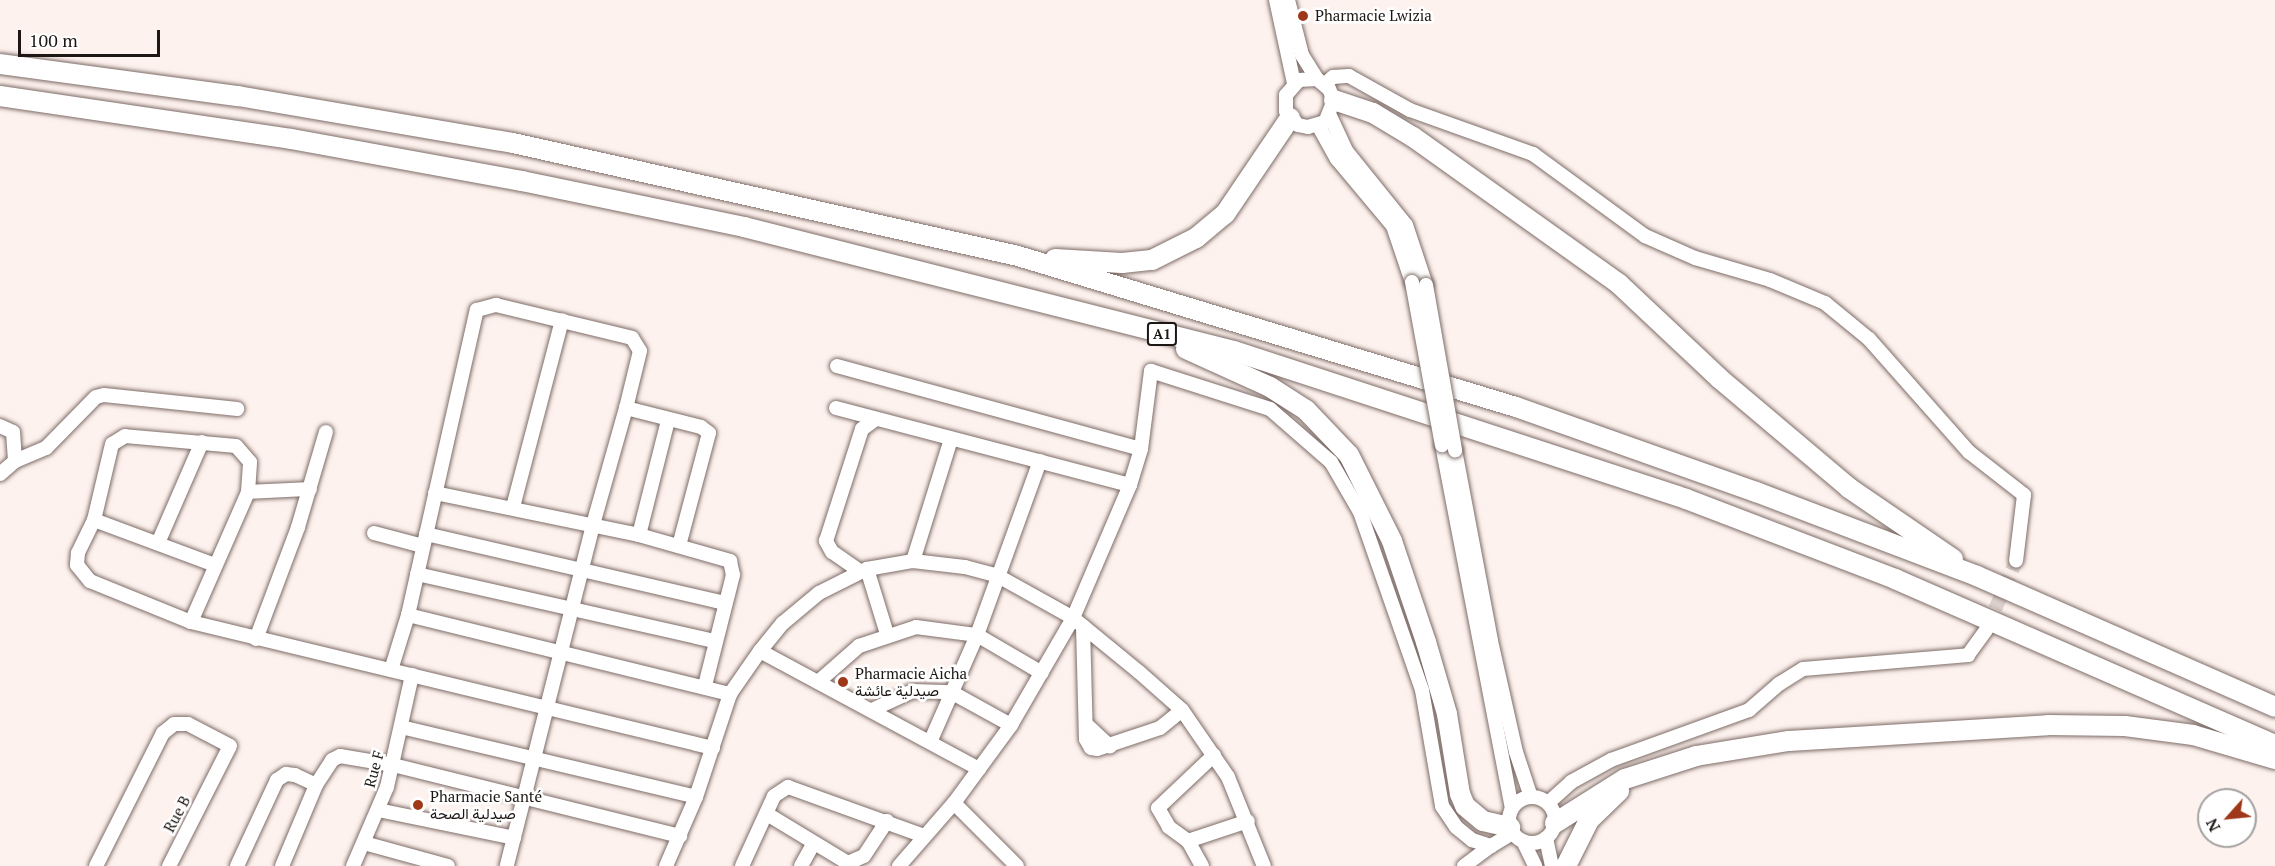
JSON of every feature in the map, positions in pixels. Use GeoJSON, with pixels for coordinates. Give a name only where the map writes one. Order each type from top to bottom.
{"type":"FeatureCollection","features":[{"type":"Feature","properties":{"kind":"highway","name":"A1"},"geometry":{"type":"LineString","coordinates":[[0,64],[238,96],[513,143],[1018,256],[1516,407],[1756,492],[1977,576],[2275,707]]}},
{"type":"Feature","properties":{"kind":"highway"},"geometry":{"type":"LineString","coordinates":[[1326,95],[1373,113],[1406,132],[1619,284],[1719,378],[1850,488],[1977,576]]}},
{"type":"Feature","properties":{"kind":"highway","name":"A1"},"geometry":{"type":"LineString","coordinates":[[0,96],[291,139],[522,181],[744,227],[983,285],[1234,351],[1686,499],[1895,579],[2275,745]]}},
{"type":"Feature","properties":{"kind":"highway"},"geometry":{"type":"LineString","coordinates":[[1018,256],[1122,263],[1152,260],[1179,248],[1225,214],[1290,118]]}},
{"type":"Feature","properties":{"kind":"highway"},"geometry":{"type":"LineString","coordinates":[[1160,333],[1279,393],[1306,410],[1349,455],[1392,541],[1426,642],[1447,714],[1460,794],[1465,806],[1483,821],[1515,827]]}},
{"type":"Feature","properties":{"kind":"highway"},"geometry":{"type":"LineString","coordinates":[[1550,830],[1601,792],[1656,768],[1727,750],[1789,741],[2048,725],[2166,730],[2275,759]]}},
{"type":"Feature","properties":{"kind":"highway"},"geometry":{"type":"LineString","coordinates":[[1566,866],[1588,820],[1617,793],[1656,768]]}},
{"type":"Feature","properties":{"kind":"street"},"geometry":{"type":"LineString","coordinates":[[1276,0],[1294,83],[1285,103],[1290,118],[1298,125],[1318,125]]}},
{"type":"Feature","properties":{"kind":"street"},"geometry":{"type":"LineString","coordinates":[[1288,0],[1298,46],[1326,95],[1347,152],[1406,225],[1419,284],[1515,827],[1535,866]]}},
{"type":"Feature","properties":{"kind":"street"},"geometry":{"type":"LineString","coordinates":[[1419,284],[1393,226],[1337,159],[1318,125],[1333,77],[1349,76],[1430,118],[1533,154],[1655,242],[1825,303],[1869,339],[1969,453],[2024,495],[2016,561]]}},
{"type":"Feature","properties":{"kind":"street"},"geometry":{"type":"LineString","coordinates":[[1294,83],[1326,95]]}},
{"type":"Feature","properties":{"kind":"street"},"geometry":{"type":"LineString","coordinates":[[391,670],[408,615],[477,310],[496,305],[562,320],[636,342],[640,351],[626,408],[592,525],[583,569],[507,866]]}},
{"type":"Feature","properties":{"kind":"street"},"geometry":{"type":"LineString","coordinates":[[513,507],[562,320]]}},
{"type":"Feature","properties":{"kind":"street"},"geometry":{"type":"LineString","coordinates":[[837,366],[1141,449]]}},
{"type":"Feature","properties":{"kind":"street"},"geometry":{"type":"LineString","coordinates":[[899,866],[954,803],[980,769],[1078,622],[1130,485],[1141,449],[1151,371],[1270,409],[1331,462],[1360,512],[1422,690],[1442,806],[1464,834],[1491,846]]}},
{"type":"Feature","properties":{"kind":"street"},"geometry":{"type":"LineString","coordinates":[[0,474],[15,461],[45,448],[96,397],[104,395],[237,409]]}},
{"type":"Feature","properties":{"kind":"street"},"geometry":{"type":"LineString","coordinates":[[626,408],[701,427],[709,435],[679,546]]}},
{"type":"Feature","properties":{"kind":"street"},"geometry":{"type":"LineString","coordinates":[[836,408],[1130,485]]}},
{"type":"Feature","properties":{"kind":"street"},"geometry":{"type":"LineString","coordinates":[[876,419],[862,429],[826,541],[832,552],[864,570],[887,634]]}},
{"type":"Feature","properties":{"kind":"street"},"geometry":{"type":"LineString","coordinates":[[639,535],[668,420]]}},
{"type":"Feature","properties":{"kind":"street"},"geometry":{"type":"LineString","coordinates":[[0,426],[13,432],[15,461]]}},
{"type":"Feature","properties":{"kind":"street"},"geometry":{"type":"LineString","coordinates":[[256,639],[310,489],[326,432]]}},
{"type":"Feature","properties":{"kind":"street"},"geometry":{"type":"LineString","coordinates":[[191,622],[248,492],[251,467],[243,450],[202,442],[130,436],[115,441],[94,520],[78,553],[77,565],[84,576],[191,622],[713,748]]}},
{"type":"Feature","properties":{"kind":"street"},"geometry":{"type":"LineString","coordinates":[[913,561],[951,439]]}},
{"type":"Feature","properties":{"kind":"street"},"geometry":{"type":"LineString","coordinates":[[158,543],[202,442]]}},
{"type":"Feature","properties":{"kind":"street"},"geometry":{"type":"LineString","coordinates":[[1448,447],[1516,752],[1531,796],[1515,827],[1464,866]]}},
{"type":"Feature","properties":{"kind":"street"},"geometry":{"type":"LineString","coordinates":[[931,740],[977,635],[1040,462]]}},
{"type":"Feature","properties":{"kind":"street"},"geometry":{"type":"LineString","coordinates":[[248,492],[310,489]]}},
{"type":"Feature","properties":{"kind":"street"},"geometry":{"type":"LineString","coordinates":[[435,492],[639,535],[730,561],[733,575],[714,641],[705,686]]}},
{"type":"Feature","properties":{"kind":"street"},"geometry":{"type":"LineString","coordinates":[[94,520],[215,565]]}},
{"type":"Feature","properties":{"kind":"street"},"geometry":{"type":"LineString","coordinates":[[374,533],[583,569],[725,603]]}},
{"type":"Feature","properties":{"kind":"street"},"geometry":{"type":"LineString","coordinates":[[666,866],[696,797],[730,694],[760,651],[802,607],[864,570],[913,561],[965,567],[998,576],[1078,622],[1182,710],[1214,755],[1248,821],[1264,866]]}},
{"type":"Feature","properties":{"kind":"street"},"geometry":{"type":"LineString","coordinates":[[417,574],[714,641]]}},
{"type":"Feature","properties":{"kind":"street"},"geometry":{"type":"LineString","coordinates":[[408,615],[705,686],[730,694]]}},
{"type":"Feature","properties":{"kind":"street"},"geometry":{"type":"LineString","coordinates":[[1078,622],[1086,724],[1110,746],[1160,728],[1182,710]]}},
{"type":"Feature","properties":{"kind":"street"},"geometry":{"type":"LineString","coordinates":[[818,681],[859,646],[887,634],[916,627],[977,635],[1042,673]]}},
{"type":"Feature","properties":{"kind":"street"},"geometry":{"type":"LineString","coordinates":[[1548,803],[1571,782],[1611,760],[1749,710],[1779,684],[1803,669],[1968,655],[1986,630]]}},
{"type":"Feature","properties":{"kind":"street"},"geometry":{"type":"LineString","coordinates":[[760,651],[874,709],[980,769]]}},
{"type":"Feature","properties":{"kind":"street","name":"Rue F"},"geometry":{"type":"LineString","coordinates":[[353,866],[378,810],[393,765],[412,675]]}},
{"type":"Feature","properties":{"kind":"street"},"geometry":{"type":"LineString","coordinates":[[874,709],[913,691],[951,692],[1011,725]]}},
{"type":"Feature","properties":{"kind":"street","name":"Rue B"},"geometry":{"type":"LineString","coordinates":[[96,866],[154,748],[169,727],[188,724],[230,746],[169,866]]}},
{"type":"Feature","properties":{"kind":"street"},"geometry":{"type":"LineString","coordinates":[[401,727],[696,797]]}},
{"type":"Feature","properties":{"kind":"street"},"geometry":{"type":"LineString","coordinates":[[1202,866],[1188,841],[1169,827],[1158,808],[1214,755]]}},
{"type":"Feature","properties":{"kind":"street"},"geometry":{"type":"LineString","coordinates":[[282,866],[316,785],[337,757],[393,765],[680,836]]}},
{"type":"Feature","properties":{"kind":"street"},"geometry":{"type":"LineString","coordinates":[[237,866],[277,780],[286,774],[295,775],[316,785]]}},
{"type":"Feature","properties":{"kind":"street"},"geometry":{"type":"LineString","coordinates":[[742,866],[778,790],[788,787],[887,820],[924,836]]}},
{"type":"Feature","properties":{"kind":"street"},"geometry":{"type":"LineString","coordinates":[[1531,796],[1548,803]]}},
{"type":"Feature","properties":{"kind":"street"},"geometry":{"type":"LineString","coordinates":[[954,803],[1017,866]]}},
{"type":"Feature","properties":{"kind":"street"},"geometry":{"type":"LineString","coordinates":[[1548,803],[1552,866]]}},
{"type":"Feature","properties":{"kind":"street"},"geometry":{"type":"LineString","coordinates":[[378,810],[514,838]]}},
{"type":"Feature","properties":{"kind":"street"},"geometry":{"type":"LineString","coordinates":[[767,814],[813,844],[855,863],[887,820]]}},
{"type":"Feature","properties":{"kind":"street"},"geometry":{"type":"LineString","coordinates":[[1188,841],[1248,821]]}},
{"type":"Feature","properties":{"kind":"street"},"geometry":{"type":"LineString","coordinates":[[1515,827],[1550,830]]}},
{"type":"Feature","properties":{"kind":"street"},"geometry":{"type":"LineString","coordinates":[[364,843],[448,866]]}},
{"type":"Feature","properties":{"kind":"street"},"geometry":{"type":"LineString","coordinates":[[801,866],[813,844]]}},
{"type":"Feature","properties":{"kind":"tunnel"},"geometry":{"type":"LineString","coordinates":[[1987,628],[2016,561]]}},
{"type":"Feature","properties":{"kind":"place","name":"Pharmacie Lwizia"},"geometry":{"type":"Point","coordinates":[1303,16]}},
{"type":"Feature","properties":{"kind":"place","name":"Pharmacie Aicha صيدلية عائشة"},"geometry":{"type":"Point","coordinates":[843,682]}},
{"type":"Feature","properties":{"kind":"place","name":"Pharmacie Santé صيدلية الصحة"},"geometry":{"type":"Point","coordinates":[418,805]}}]}
